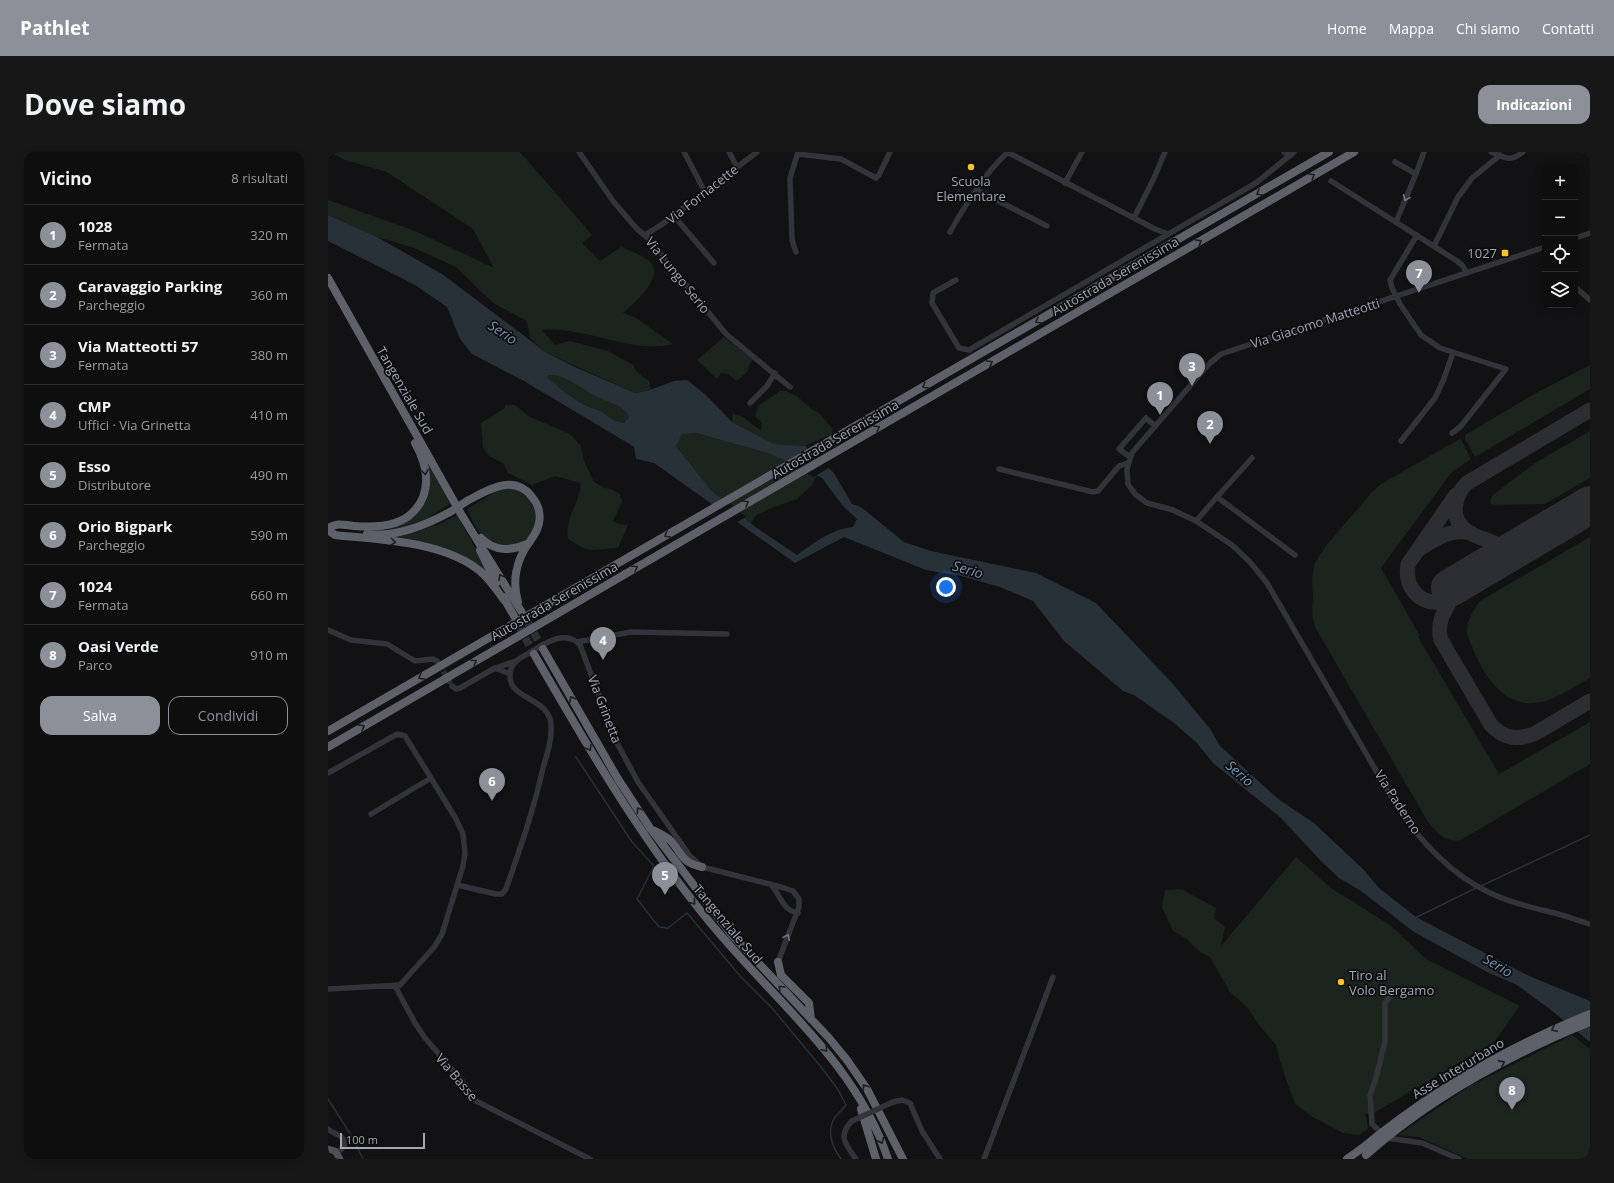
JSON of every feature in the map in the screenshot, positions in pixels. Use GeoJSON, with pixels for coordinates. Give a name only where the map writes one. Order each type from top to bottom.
{"type":"FeatureCollection","features":[{"type":"Feature","properties":{"kind":"highway","name":"Autostrada Serenissima"},"geometry":{"type":"LineString","coordinates":[[328,731],[1329,152]]}},
{"type":"Feature","properties":{"kind":"highway","name":"Autostrada Serenissima"},"geometry":{"type":"LineString","coordinates":[[328,747],[1354,152]]}},
{"type":"Feature","properties":{"kind":"highway","name":"Tangenziale Sud"},"geometry":{"type":"LineString","coordinates":[[328,278],[462,514],[521,611],[517,599],[515,574],[518,562],[528,544]]}},
{"type":"Feature","properties":{"kind":"highway"},"geometry":{"type":"LineString","coordinates":[[328,529],[337,524],[367,527],[391,525],[410,515],[422,498],[426,482],[423,463],[420,452],[400,415],[395,397]]}},
{"type":"Feature","properties":{"kind":"highway"},"geometry":{"type":"LineString","coordinates":[[328,529],[375,534],[392,534],[420,526],[450,512],[467,501],[496,486],[505,484],[513,485],[526,491],[535,501],[539,509],[540,517],[537,530],[528,544],[507,550],[493,547],[480,538],[462,514]]}},
{"type":"Feature","properties":{"kind":"highway","name":"Tangenziale Sud"},"geometry":{"type":"LineString","coordinates":[[462,514],[504,600],[514,616]]}},
{"type":"Feature","properties":{"kind":"highway"},"geometry":{"type":"LineString","coordinates":[[328,529],[335,535],[408,544],[450,553],[463,559],[481,572],[490,581],[504,600]]}},
{"type":"Feature","properties":{"kind":"highway","name":"Tangenziale Sud"},"geometry":{"type":"LineString","coordinates":[[543,649],[618,779],[650,828],[732,935],[842,1054],[867,1089],[890,1134]]}},
{"type":"Feature","properties":{"kind":"highway","name":"Tangenziale Sud"},"geometry":{"type":"LineString","coordinates":[[534,654],[608,781],[660,858],[685,892],[725,941],[825,1048],[861,1099],[880,1137],[888,1159]]}},
{"type":"Feature","properties":{"kind":"highway"},"geometry":{"type":"LineString","coordinates":[[650,828],[670,840],[686,862],[691,865],[702,867]]}},
{"type":"Feature","properties":{"kind":"highway"},"geometry":{"type":"LineString","coordinates":[[778,962],[782,975],[808,1003],[811,1019]]}},
{"type":"Feature","properties":{"kind":"highway","name":"Asse Interurbano"},"geometry":{"type":"LineString","coordinates":[[1363,1154],[1388,1126],[1451,1084],[1514,1048],[1553,1029],[1590,1014]]}},
{"type":"Feature","properties":{"kind":"highway","name":"Asse Interurbano"},"geometry":{"type":"LineString","coordinates":[[1347,1159],[1363,1154],[1436,1101],[1464,1084],[1540,1043],[1590,1022]]}},
{"type":"Feature","properties":{"kind":"highway"},"geometry":{"type":"LineString","coordinates":[[861,1099],[861,1108],[876,1159]]}},
{"type":"Feature","properties":{"kind":"highway"},"geometry":{"type":"LineString","coordinates":[[890,1134],[903,1159]]}},
{"type":"Feature","properties":{"kind":"highway"},"geometry":{"type":"LineString","coordinates":[[890,1134],[907,1159]]}},
{"type":"Feature","properties":{"kind":"main road"},"geometry":{"type":"LineString","coordinates":[[328,1149],[333,1149],[339,1156]]}},
{"type":"Feature","properties":{"kind":"street","name":"Via Lungo Serio"},"geometry":{"type":"LineString","coordinates":[[579,152],[613,201],[637,229],[645,235],[726,334],[775,373],[790,387]]}},
{"type":"Feature","properties":{"kind":"street"},"geometry":{"type":"LineString","coordinates":[[684,152],[705,192]]}},
{"type":"Feature","properties":{"kind":"street"},"geometry":{"type":"LineString","coordinates":[[729,152],[737,167]]}},
{"type":"Feature","properties":{"kind":"street","name":"Via Fornacette"},"geometry":{"type":"LineString","coordinates":[[645,235],[674,216],[757,152]]}},
{"type":"Feature","properties":{"kind":"street"},"geometry":{"type":"LineString","coordinates":[[796,252],[792,240],[790,178],[798,153],[841,159],[876,178],[879,175],[890,152]]}},
{"type":"Feature","properties":{"kind":"street"},"geometry":{"type":"LineString","coordinates":[[950,232],[977,190],[1007,152],[1155,229],[1168,234]]}},
{"type":"Feature","properties":{"kind":"street"},"geometry":{"type":"LineString","coordinates":[[1065,183],[1082,152]]}},
{"type":"Feature","properties":{"kind":"street"},"geometry":{"type":"LineString","coordinates":[[1134,218],[1165,152]]}},
{"type":"Feature","properties":{"kind":"street"},"geometry":{"type":"LineString","coordinates":[[1284,152],[1292,154]]}},
{"type":"Feature","properties":{"kind":"street"},"geometry":{"type":"LineString","coordinates":[[1396,222],[1424,152]]}},
{"type":"Feature","properties":{"kind":"street"},"geometry":{"type":"LineString","coordinates":[[1491,152],[1507,159],[1519,156],[1523,152]]}},
{"type":"Feature","properties":{"kind":"street"},"geometry":{"type":"LineString","coordinates":[[956,280],[933,293],[932,303],[959,348],[968,350],[1256,183],[1292,154]]}},
{"type":"Feature","properties":{"kind":"street"},"geometry":{"type":"LineString","coordinates":[[1434,246],[1458,197],[1472,178],[1500,155]]}},
{"type":"Feature","properties":{"kind":"street"},"geometry":{"type":"LineString","coordinates":[[1395,162],[1416,174]]}},
{"type":"Feature","properties":{"kind":"street"},"geometry":{"type":"LineString","coordinates":[[1332,181],[1462,265],[1467,273]]}},
{"type":"Feature","properties":{"kind":"street"},"geometry":{"type":"LineString","coordinates":[[977,190],[1047,226]]}},
{"type":"Feature","properties":{"kind":"street"},"geometry":{"type":"LineString","coordinates":[[674,216],[714,263]]}},
{"type":"Feature","properties":{"kind":"street"},"geometry":{"type":"LineString","coordinates":[[1155,229],[1161,237]]}},
{"type":"Feature","properties":{"kind":"street"},"geometry":{"type":"LineString","coordinates":[[1578,237],[1590,233]]}},
{"type":"Feature","properties":{"kind":"street"},"geometry":{"type":"LineString","coordinates":[[1417,235],[1390,280],[1392,288],[1400,304],[1421,334],[1440,348],[1506,369],[1461,426],[1452,433]]}},
{"type":"Feature","properties":{"kind":"street","name":"Via Giacomo Matteotti"},"geometry":{"type":"LineString","coordinates":[[999,469],[1093,492],[1098,491],[1119,466],[1129,460],[1137,447],[1210,363],[1222,354],[1542,248]]}},
{"type":"Feature","properties":{"kind":"street"},"geometry":{"type":"LineString","coordinates":[[1578,290],[1590,300]]}},
{"type":"Feature","properties":{"kind":"street"},"geometry":{"type":"LineString","coordinates":[[1401,441],[1435,398],[1444,381],[1453,353]]}},
{"type":"Feature","properties":{"kind":"street"},"geometry":{"type":"LineString","coordinates":[[750,403],[767,386],[775,373]]}},
{"type":"Feature","properties":{"kind":"street"},"geometry":{"type":"LineString","coordinates":[[1155,426],[1146,418],[1119,449],[1129,460],[1126,469],[1128,484],[1135,494],[1147,503],[1173,510],[1196,520],[1252,458]]}},
{"type":"Feature","properties":{"kind":"street"},"geometry":{"type":"LineString","coordinates":[[1216,497],[1295,555]]}},
{"type":"Feature","properties":{"kind":"street","name":"Via Paderno"},"geometry":{"type":"LineString","coordinates":[[1196,520],[1232,544],[1250,562],[1267,583],[1410,826],[1445,863],[1473,884],[1489,893],[1516,903],[1590,924]]}},
{"type":"Feature","properties":{"kind":"street"},"geometry":{"type":"LineString","coordinates":[[328,630],[351,640],[387,644],[415,661],[433,659],[437,661]]}},
{"type":"Feature","properties":{"kind":"street"},"geometry":{"type":"LineString","coordinates":[[452,686],[460,688],[495,668],[516,661],[550,640],[567,638],[577,642],[631,632],[727,634]]}},
{"type":"Feature","properties":{"kind":"street","name":"Via Grinetta"},"geometry":{"type":"LineString","coordinates":[[577,642],[580,645],[617,743],[638,782],[690,856],[702,867]]}},
{"type":"Feature","properties":{"kind":"street"},"geometry":{"type":"LineString","coordinates":[[457,885],[496,894],[502,894],[505,891],[528,826],[541,777],[550,739],[550,719],[542,706],[517,692],[513,687],[510,674],[516,661]]}},
{"type":"Feature","properties":{"kind":"street"},"geometry":{"type":"LineString","coordinates":[[495,668],[510,674]]}},
{"type":"Feature","properties":{"kind":"street"},"geometry":{"type":"LineString","coordinates":[[328,773],[398,734],[405,736],[456,819],[463,834],[465,853],[442,934],[435,946],[404,982],[395,986],[328,989]]}},
{"type":"Feature","properties":{"kind":"street"},"geometry":{"type":"LineString","coordinates":[[371,814],[431,778]]}},
{"type":"Feature","properties":{"kind":"street"},"geometry":{"type":"LineString","coordinates":[[702,867],[782,887],[796,894],[800,903],[798,913],[778,962]]}},
{"type":"Feature","properties":{"kind":"street"},"geometry":{"type":"LineString","coordinates":[[770,884],[777,892],[784,907],[792,912],[798,913]]}},
{"type":"Feature","properties":{"kind":"street"},"geometry":{"type":"LineString","coordinates":[[984,1159],[1052,976]]}},
{"type":"Feature","properties":{"kind":"street","name":"Via Basse"},"geometry":{"type":"LineString","coordinates":[[395,986],[414,1023],[463,1082],[476,1101],[590,1159]]}},
{"type":"Feature","properties":{"kind":"street"},"geometry":{"type":"LineString","coordinates":[[1395,990],[1385,1003],[1385,1041],[1376,1078],[1370,1095],[1372,1124],[1387,1138],[1422,1143],[1459,1159]]}},
{"type":"Feature","properties":{"kind":"street"},"geometry":{"type":"LineString","coordinates":[[856,1159],[846,1144],[844,1138],[843,1133],[847,1126],[852,1121],[893,1102],[902,1100],[910,1103],[922,1131],[940,1159]]}},
{"type":"Feature","properties":{"kind":"street"},"geometry":{"type":"LineString","coordinates":[[328,1129],[344,1139],[344,1146],[339,1156]]}},
{"type":"Feature","properties":{"kind":"shaded area"},"geometry":{"type":"Polygon","coordinates":[[[329,152],[520,152],[592,235],[582,243],[600,261],[621,247],[641,255],[651,263],[654,269],[654,276],[646,290],[623,313],[636,318],[673,344],[642,346],[575,332],[542,330],[555,345],[570,341],[608,351],[633,365],[636,371],[649,381],[651,390],[635,393],[547,353],[530,338],[527,321],[493,303],[456,267],[414,248],[377,237],[328,215],[328,200],[415,231],[494,268],[473,229],[387,172],[345,160],[329,152]]]}},
{"type":"Feature","properties":{"kind":"shaded area"},"geometry":{"type":"Polygon","coordinates":[[[724,337],[752,359],[747,372],[737,381],[728,374],[721,373],[717,379],[697,360],[724,337]]]}},
{"type":"Feature","properties":{"kind":"shaded area"},"geometry":{"type":"Polygon","coordinates":[[[1590,365],[1590,389],[1475,457],[1465,439],[1465,435],[1538,392],[1590,365]]]}},
{"type":"Feature","properties":{"kind":"shaded area"},"geometry":{"type":"Polygon","coordinates":[[[549,375],[563,377],[598,397],[615,404],[627,413],[629,417],[624,423],[613,420],[601,411],[579,402],[547,377],[549,375]]]}},
{"type":"Feature","properties":{"kind":"shaded area"},"geometry":{"type":"Polygon","coordinates":[[[780,391],[786,391],[798,397],[813,410],[819,413],[833,429],[832,434],[805,446],[774,444],[732,422],[733,414],[743,417],[761,431],[762,423],[755,416],[758,406],[780,391]]]}},
{"type":"Feature","properties":{"kind":"shaded area"},"geometry":{"type":"Polygon","coordinates":[[[505,405],[515,405],[530,417],[570,434],[581,446],[584,461],[594,482],[604,488],[611,489],[620,494],[622,502],[613,521],[618,524],[628,525],[618,548],[592,550],[583,548],[568,539],[569,521],[579,495],[581,483],[555,476],[532,485],[508,473],[503,463],[489,456],[483,448],[481,423],[504,409],[505,405]]]}},
{"type":"Feature","properties":{"kind":"shaded area"},"geometry":{"type":"Polygon","coordinates":[[[1590,431],[1590,478],[1545,504],[1491,504],[1490,500],[1493,495],[1535,463],[1590,431]]]}},
{"type":"Feature","properties":{"kind":"shaded area"},"geometry":{"type":"Polygon","coordinates":[[[682,433],[696,433],[768,453],[817,476],[811,486],[797,499],[771,508],[755,516],[751,524],[711,490],[676,446],[682,433]]]}},
{"type":"Feature","properties":{"kind":"shaded area"},"geometry":{"type":"Polygon","coordinates":[[[1461,439],[1471,459],[1451,473],[1381,568],[1420,636],[1418,637],[1499,774],[1590,722],[1590,764],[1461,840],[1455,841],[1446,839],[1428,822],[1315,627],[1312,615],[1312,577],[1315,563],[1325,547],[1372,492],[1381,484],[1461,439]]]}},
{"type":"Feature","properties":{"kind":"shaded area"},"geometry":{"type":"Polygon","coordinates":[[[428,463],[450,504],[430,516],[430,518],[413,525],[394,529],[382,528],[417,512],[428,463]]]}},
{"type":"Feature","properties":{"kind":"shaded area"},"geometry":{"type":"Polygon","coordinates":[[[509,488],[520,492],[529,499],[534,508],[536,518],[530,536],[522,542],[499,546],[487,541],[481,535],[467,509],[496,491],[509,488]]]}},
{"type":"Feature","properties":{"kind":"shaded area"},"geometry":{"type":"Polygon","coordinates":[[[457,515],[491,579],[475,564],[454,551],[434,545],[393,538],[415,533],[434,525],[436,526],[457,515]]]}},
{"type":"Feature","properties":{"kind":"shaded area"},"geometry":{"type":"Polygon","coordinates":[[[1590,537],[1590,678],[1551,699],[1535,703],[1516,701],[1493,683],[1481,666],[1467,633],[1467,627],[1471,615],[1480,601],[1590,537]]]}},
{"type":"Feature","properties":{"kind":"shaded area","name":"Tiro al Volo Bergamo"},"geometry":{"type":"Polygon","coordinates":[[[1296,857],[1331,888],[1390,925],[1426,959],[1520,1006],[1494,1042],[1374,1113],[1364,1114],[1367,1119],[1368,1129],[1359,1135],[1343,1133],[1311,1116],[1295,1104],[1283,1071],[1276,1045],[1259,1025],[1246,1006],[1230,992],[1210,957],[1200,952],[1187,939],[1173,931],[1162,907],[1165,890],[1181,889],[1216,908],[1214,918],[1225,927],[1221,946],[1296,857]]]}},
{"type":"Feature","properties":{"kind":"shaded area"},"geometry":{"type":"Polygon","coordinates":[[[1572,1035],[1590,1049],[1590,1159],[1468,1159],[1419,1137],[1398,1135],[1470,1086],[1572,1035]]]}},
{"type":"Feature","properties":{"kind":"water","name":"Serio"},"geometry":{"type":"Polygon","coordinates":[[[328,215],[377,237],[442,274],[547,353],[635,393],[647,391],[674,381],[687,380],[706,395],[732,422],[774,444],[805,446],[834,473],[852,504],[861,507],[904,542],[931,551],[1036,573],[1096,603],[1173,684],[1211,730],[1220,746],[1277,798],[1315,824],[1363,869],[1379,888],[1416,917],[1527,975],[1590,1001],[1590,1042],[1551,1010],[1517,985],[1489,973],[1414,932],[1361,891],[1339,878],[1281,818],[1213,763],[1197,743],[1174,723],[1134,695],[1123,691],[1064,641],[1033,601],[1000,587],[961,576],[926,570],[844,537],[795,563],[654,463],[636,459],[634,447],[631,445],[524,381],[472,354],[460,339],[447,307],[415,285],[328,241],[328,215]],[[549,375],[547,377],[579,402],[601,411],[613,420],[624,423],[629,417],[627,413],[619,406],[595,396],[562,377],[549,375]],[[696,433],[682,434],[676,446],[711,490],[754,526],[797,555],[830,534],[853,527],[857,519],[842,505],[822,478],[768,453],[696,433]]]}},
{"type":"Feature","properties":{"kind":"pier"},"geometry":{"type":"Polygon","coordinates":[[[810,447],[830,467],[814,477],[784,463],[810,447]]]}},
{"type":"Feature","properties":{"kind":"pier"},"geometry":{"type":"Polygon","coordinates":[[[724,498],[746,517],[734,524],[710,506],[724,498]]]}},
{"type":"Feature","properties":{"kind":"waterway"},"geometry":{"type":"LineString","coordinates":[[576,757],[632,842],[654,866],[637,899],[659,927],[668,928],[687,913],[741,977],[772,1008],[837,1088],[846,1105],[832,1122],[831,1139],[841,1159]]}},
{"type":"Feature","properties":{"kind":"waterway"},"geometry":{"type":"LineString","coordinates":[[1481,886],[1590,835]]}},
{"type":"Feature","properties":{"kind":"waterway"},"geometry":{"type":"LineString","coordinates":[[1415,918],[1476,888]]}},
{"type":"Feature","properties":{"kind":"waterway"},"geometry":{"type":"LineString","coordinates":[[328,1099],[351,1135],[363,1159]]}},
{"type":"Feature","properties":{"kind":"taxiway"},"geometry":{"type":"LineString","coordinates":[[1524,543],[1512,546],[1496,544],[1467,531],[1461,526],[1456,514],[1455,507],[1459,494],[1467,483],[1590,410]]}},
{"type":"Feature","properties":{"kind":"taxiway"},"geometry":{"type":"LineString","coordinates":[[1456,495],[1408,564],[1408,580],[1415,593],[1424,600],[1434,602],[1445,601],[1450,599],[1466,581],[1483,570],[1512,555]]}},
{"type":"Feature","properties":{"kind":"taxiway"},"geometry":{"type":"LineString","coordinates":[[1421,548],[1451,533],[1471,533]]}},
{"type":"Feature","properties":{"kind":"taxiway"},"geometry":{"type":"LineString","coordinates":[[1454,595],[1442,616],[1440,627],[1441,640],[1491,725],[1496,730],[1506,736],[1511,737],[1528,736],[1534,734],[1590,701]]}},
{"type":"Feature","properties":{"kind":"runway"},"geometry":{"type":"LineString","coordinates":[[1450,588],[1590,505]]}},
{"type":"Feature","properties":{"kind":"tunnel"},"geometry":{"type":"LineString","coordinates":[[522,612],[543,649]]}},
{"type":"Feature","properties":{"kind":"tunnel"},"geometry":{"type":"LineString","coordinates":[[514,617],[534,654]]}},
{"type":"Feature","properties":{"kind":"tunnel"},"geometry":{"type":"LineString","coordinates":[[439,664],[452,686]]}},
{"type":"Feature","properties":{"kind":"place","name":"Scuola Elementare"},"geometry":{"type":"Point","coordinates":[971,167]}},
{"type":"Feature","properties":{"kind":"place","name":"1027"},"geometry":{"type":"Point","coordinates":[1505,253]}},
{"type":"Feature","properties":{"kind":"place","name":"1024"},"geometry":{"type":"Point","coordinates":[1419,293]}},
{"type":"Feature","properties":{"kind":"place","name":"Via Matteotti 57"},"geometry":{"type":"Point","coordinates":[1192,386]}},
{"type":"Feature","properties":{"kind":"place","name":"1028"},"geometry":{"type":"Point","coordinates":[1160,415]}},
{"type":"Feature","properties":{"kind":"place","name":"Caravaggio Parking"},"geometry":{"type":"Point","coordinates":[1210,444]}},
{"type":"Feature","properties":{"kind":"place","name":"CMP"},"geometry":{"type":"Point","coordinates":[603,660]}},
{"type":"Feature","properties":{"kind":"place","name":"Orio Bigpark"},"geometry":{"type":"Point","coordinates":[492,801]}},
{"type":"Feature","properties":{"kind":"place","name":"Esso"},"geometry":{"type":"Point","coordinates":[665,895]}},
{"type":"Feature","properties":{"kind":"place","name":"Tiro al Volo Bergamo"},"geometry":{"type":"Point","coordinates":[1341,982]}},
{"type":"Feature","properties":{"kind":"place","name":"Oasi Verde"},"geometry":{"type":"Point","coordinates":[1512,1110]}}]}
